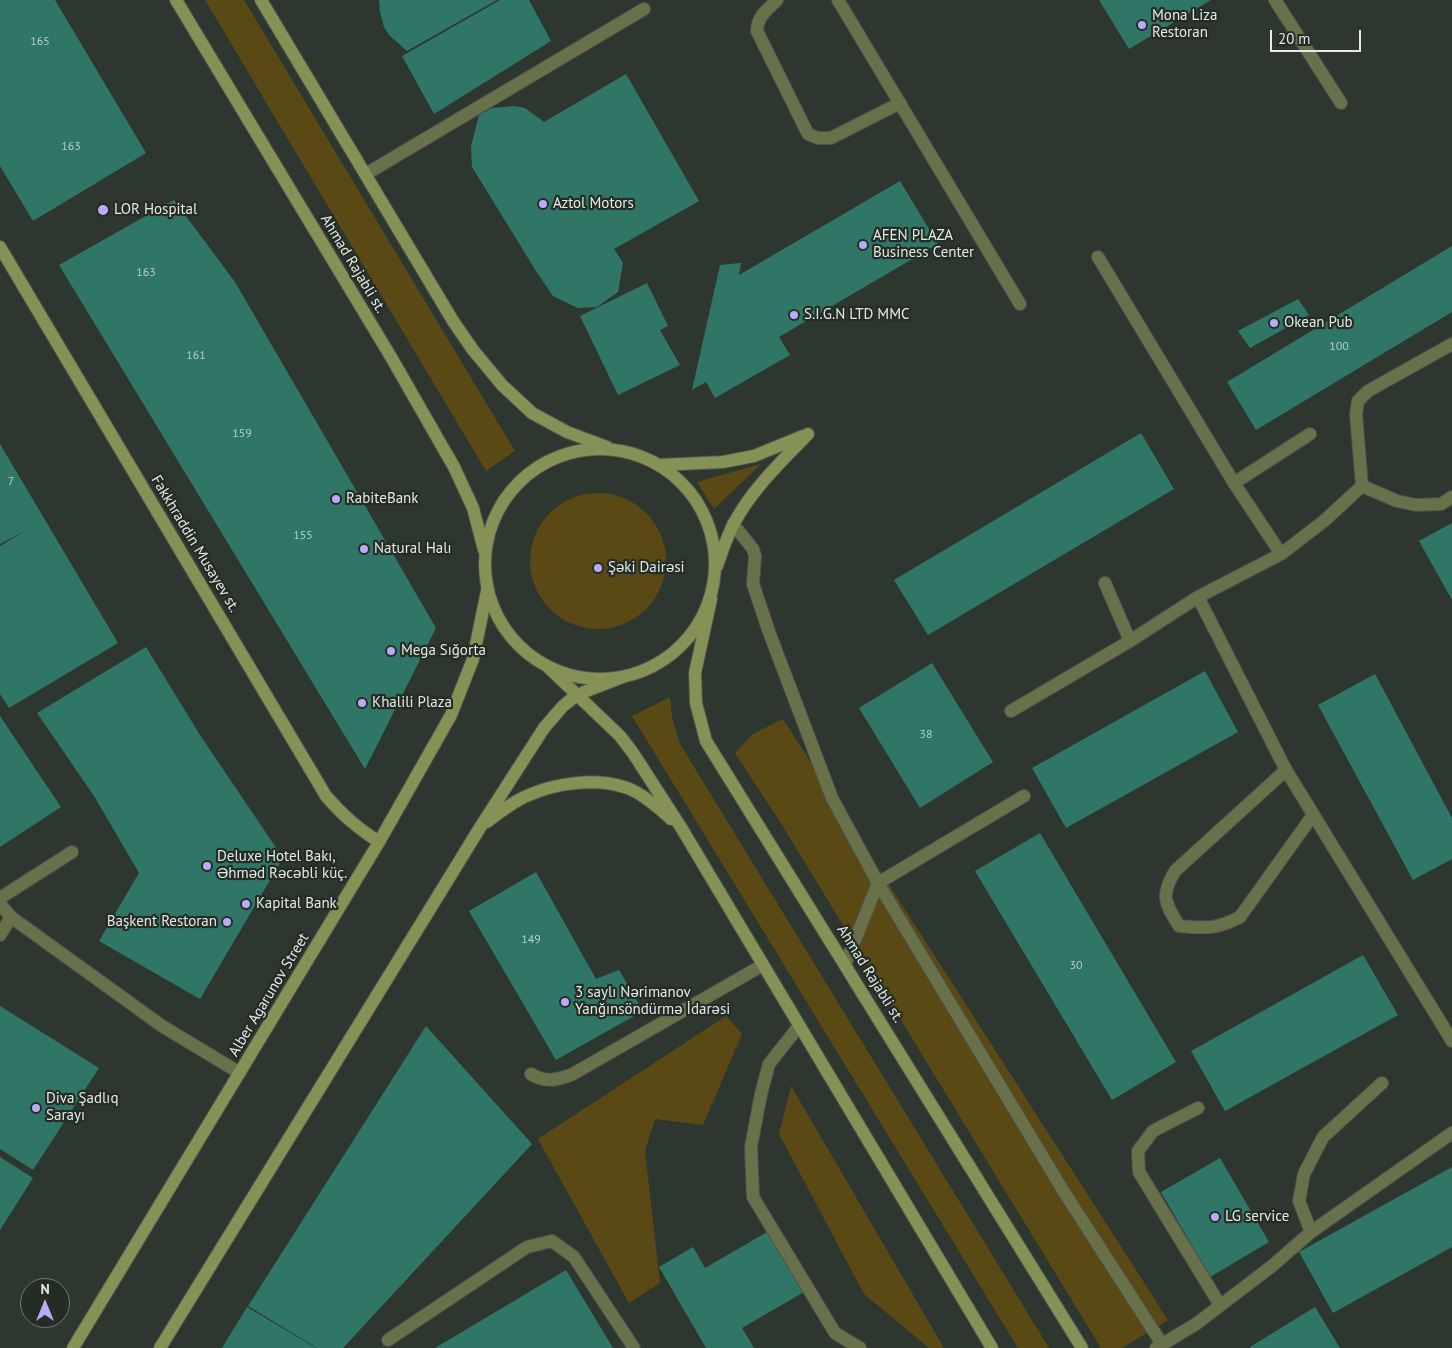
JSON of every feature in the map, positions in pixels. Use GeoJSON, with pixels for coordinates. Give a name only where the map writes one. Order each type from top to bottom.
{"type":"FeatureCollection","features":[{"type":"Feature","properties":{"kind":"main road","name":"Ahmad Rajabli st."},"geometry":{"type":"LineString","coordinates":[[176,0],[391,357],[454,466],[474,508],[485,552]]}},
{"type":"Feature","properties":{"kind":"main road"},"geometry":{"type":"LineString","coordinates":[[261,0],[453,321],[473,350],[502,385],[532,413],[567,432],[658,464],[683,484],[701,508],[712,537],[716,568]]}},
{"type":"Feature","properties":{"kind":"main road","name":"Fakkhraddin Musayev st."},"geometry":{"type":"LineString","coordinates":[[0,247],[326,796],[342,815],[379,842]]}},
{"type":"Feature","properties":{"kind":"main road"},"geometry":{"type":"LineString","coordinates":[[160,1348],[481,826],[544,728],[563,706],[578,694],[652,667],[678,650],[698,627],[711,599],[716,568],[733,524],[761,483],[808,434],[754,456],[723,462],[658,464]]}},
{"type":"Feature","properties":{"kind":"main road"},"geometry":{"type":"LineString","coordinates":[[614,450],[584,450],[554,458],[528,474],[507,496],[492,522],[485,552],[487,591],[500,622],[521,649],[549,668],[578,694],[609,724],[633,753],[682,829],[992,1348]]}},
{"type":"Feature","properties":{"kind":"main road","name":"Alber Agarunov Street"},"geometry":{"type":"LineString","coordinates":[[73,1348],[379,842],[452,715],[473,659],[487,591]]}},
{"type":"Feature","properties":{"kind":"main road","name":"Ahmad Rajabli st."},"geometry":{"type":"LineString","coordinates":[[711,599],[695,673],[696,703],[706,741],[1082,1348]]}},
{"type":"Feature","properties":{"kind":"main road"},"geometry":{"type":"LineString","coordinates":[[549,668],[581,678],[598,680],[624,677]]}},
{"type":"Feature","properties":{"kind":"main road"},"geometry":{"type":"LineString","coordinates":[[481,826],[530,794],[570,783],[600,782],[625,787],[653,804],[682,829]]}},
{"type":"Feature","properties":{"kind":"street"},"geometry":{"type":"LineString","coordinates":[[777,0],[760,17],[757,31],[808,134],[818,138],[831,138],[900,103]]}},
{"type":"Feature","properties":{"kind":"street"},"geometry":{"type":"LineString","coordinates":[[838,0],[1020,304]]}},
{"type":"Feature","properties":{"kind":"street"},"geometry":{"type":"LineString","coordinates":[[1275,0],[1341,103]]}},
{"type":"Feature","properties":{"kind":"street"},"geometry":{"type":"LineString","coordinates":[[366,174],[644,9]]}},
{"type":"Feature","properties":{"kind":"street"},"geometry":{"type":"LineString","coordinates":[[1098,257],[1234,483],[1281,554]]}},
{"type":"Feature","properties":{"kind":"street"},"geometry":{"type":"LineString","coordinates":[[1362,486],[1356,414],[1358,401],[1368,391],[1452,344]]}},
{"type":"Feature","properties":{"kind":"street"},"geometry":{"type":"LineString","coordinates":[[1234,483],[1310,434]]}},
{"type":"Feature","properties":{"kind":"street"},"geometry":{"type":"LineString","coordinates":[[1362,486],[1397,501],[1416,505],[1440,504],[1452,496]]}},
{"type":"Feature","properties":{"kind":"street"},"geometry":{"type":"LineString","coordinates":[[1011,711],[1130,641],[1198,597],[1281,554],[1324,520],[1362,486]]}},
{"type":"Feature","properties":{"kind":"street"},"geometry":{"type":"LineString","coordinates":[[733,524],[753,549],[755,556],[753,584],[769,632],[832,798],[878,883],[1159,1346],[1196,1324],[1272,1266],[1311,1232],[1452,1133]]}},
{"type":"Feature","properties":{"kind":"street"},"geometry":{"type":"LineString","coordinates":[[1106,583],[1130,641]]}},
{"type":"Feature","properties":{"kind":"street"},"geometry":{"type":"LineString","coordinates":[[1198,597],[1286,770],[1452,1041]]}},
{"type":"Feature","properties":{"kind":"street"},"geometry":{"type":"LineString","coordinates":[[1286,770],[1175,871],[1166,886],[1167,906],[1180,926],[1211,929],[1225,925],[1240,917],[1313,815]]}},
{"type":"Feature","properties":{"kind":"street"},"geometry":{"type":"LineString","coordinates":[[845,965],[878,883],[1024,796]]}},
{"type":"Feature","properties":{"kind":"street"},"geometry":{"type":"LineString","coordinates":[[0,898],[72,852]]}},
{"type":"Feature","properties":{"kind":"street"},"geometry":{"type":"LineString","coordinates":[[0,904],[11,917],[162,1026],[240,1073]]}},
{"type":"Feature","properties":{"kind":"street"},"geometry":{"type":"LineString","coordinates":[[0,935],[11,917]]}},
{"type":"Feature","properties":{"kind":"street"},"geometry":{"type":"LineString","coordinates":[[531,1074],[540,1079],[554,1081],[571,1075],[763,965]]}},
{"type":"Feature","properties":{"kind":"street"},"geometry":{"type":"LineString","coordinates":[[799,1026],[769,1064],[751,1146],[753,1198],[835,1333],[860,1348]]}},
{"type":"Feature","properties":{"kind":"street"},"geometry":{"type":"LineString","coordinates":[[1311,1232],[1299,1202],[1304,1174],[1323,1137],[1382,1083]]}},
{"type":"Feature","properties":{"kind":"street"},"geometry":{"type":"LineString","coordinates":[[1198,1108],[1153,1131],[1138,1151],[1139,1172],[1220,1305]]}},
{"type":"Feature","properties":{"kind":"street"},"geometry":{"type":"LineString","coordinates":[[388,1340],[527,1247],[552,1241],[574,1258],[634,1348]]}},
{"type":"Feature","properties":{"kind":"shaded area"},"geometry":{"type":"Polygon","coordinates":[[[205,0],[244,0],[515,451],[486,471],[205,0]]]}},
{"type":"Feature","properties":{"kind":"shaded area"},"geometry":{"type":"Polygon","coordinates":[[[761,464],[714,509],[697,482],[761,464]]]}},
{"type":"Feature","properties":{"kind":"shaded area","name":"Şəki Dairəsi"},"geometry":{"type":"Polygon","coordinates":[[[598,493],[624,499],[646,513],[660,535],[666,561],[660,587],[646,609],[624,623],[598,629],[572,623],[550,609],[536,587],[530,561],[536,535],[550,513],[572,499],[598,493]]]}},
{"type":"Feature","properties":{"kind":"shaded area"},"geometry":{"type":"Polygon","coordinates":[[[670,697],[672,717],[680,744],[1049,1348],[1018,1348],[632,716],[670,697]]]}},
{"type":"Feature","properties":{"kind":"shaded area"},"geometry":{"type":"Polygon","coordinates":[[[783,719],[1168,1320],[1122,1348],[1101,1348],[782,825],[735,753],[753,734],[783,719]]]}},
{"type":"Feature","properties":{"kind":"shaded area"},"geometry":{"type":"Polygon","coordinates":[[[726,1016],[742,1034],[703,1125],[655,1119],[645,1151],[660,1283],[629,1303],[538,1139],[726,1016]]]}},
{"type":"Feature","properties":{"kind":"shaded area"},"geometry":{"type":"Polygon","coordinates":[[[791,1086],[944,1348],[929,1348],[864,1294],[779,1134],[791,1086]]]}},
{"type":"Feature","properties":{"kind":"building"},"geometry":{"type":"Polygon","coordinates":[[[0,0],[55,0],[146,153],[33,221],[0,166],[0,0]]]}},
{"type":"Feature","properties":{"kind":"building"},"geometry":{"type":"Polygon","coordinates":[[[379,0],[497,0],[407,51],[389,35],[384,27],[379,0]]]}},
{"type":"Feature","properties":{"kind":"building"},"geometry":{"type":"Polygon","coordinates":[[[500,0],[529,0],[551,41],[434,114],[402,56],[500,0]]]}},
{"type":"Feature","properties":{"kind":"building","name":"Mona Liza Restoran"},"geometry":{"type":"Polygon","coordinates":[[[1099,0],[1211,0],[1129,49],[1099,0]]]}},
{"type":"Feature","properties":{"kind":"building"},"geometry":{"type":"Polygon","coordinates":[[[626,74],[699,201],[614,249],[623,263],[618,292],[597,307],[578,308],[553,296],[536,271],[472,167],[471,146],[479,115],[492,108],[515,106],[525,108],[544,122],[626,74]]]}},
{"type":"Feature","properties":{"kind":"building"},"geometry":{"type":"Polygon","coordinates":[[[900,181],[938,244],[779,337],[790,355],[715,398],[706,382],[692,390],[720,265],[741,263],[739,275],[900,181]]]}},
{"type":"Feature","properties":{"kind":"building"},"geometry":{"type":"Polygon","coordinates":[[[174,200],[235,282],[436,628],[365,769],[59,265],[174,200]]]}},
{"type":"Feature","properties":{"kind":"building"},"geometry":{"type":"Polygon","coordinates":[[[1452,246],[1452,312],[1256,430],[1227,382],[1452,246]]]}},
{"type":"Feature","properties":{"kind":"building"},"geometry":{"type":"Polygon","coordinates":[[[647,283],[668,326],[660,330],[680,365],[618,395],[580,316],[647,283]]]}},
{"type":"Feature","properties":{"kind":"building","name":"Okean Pub"},"geometry":{"type":"Polygon","coordinates":[[[1298,299],[1309,315],[1250,348],[1238,331],[1298,299]]]}},
{"type":"Feature","properties":{"kind":"building"},"geometry":{"type":"Polygon","coordinates":[[[1141,433],[1174,489],[928,635],[894,580],[1141,433]]]}},
{"type":"Feature","properties":{"kind":"building"},"geometry":{"type":"Polygon","coordinates":[[[0,444],[118,643],[9,708],[0,694],[0,546],[25,531],[0,544],[0,444]]]}},
{"type":"Feature","properties":{"kind":"building"},"geometry":{"type":"Polygon","coordinates":[[[1452,523],[1452,600],[1419,541],[1452,523]]]}},
{"type":"Feature","properties":{"kind":"building","name":"Deluxe Hotel Bakı, Əhməd Rəcəbli küç."},"geometry":{"type":"Polygon","coordinates":[[[146,647],[200,735],[283,858],[200,999],[99,941],[139,873],[94,796],[37,713],[146,647]]]}},
{"type":"Feature","properties":{"kind":"building"},"geometry":{"type":"Polygon","coordinates":[[[932,663],[993,762],[920,808],[859,708],[932,663]]]}},
{"type":"Feature","properties":{"kind":"building"},"geometry":{"type":"Polygon","coordinates":[[[1205,671],[1238,732],[1066,828],[1032,768],[1205,671]]]}},
{"type":"Feature","properties":{"kind":"building"},"geometry":{"type":"Polygon","coordinates":[[[1375,674],[1452,818],[1452,859],[1413,880],[1318,705],[1375,674]]]}},
{"type":"Feature","properties":{"kind":"building"},"geometry":{"type":"Polygon","coordinates":[[[0,716],[61,807],[0,847],[0,716]]]}},
{"type":"Feature","properties":{"kind":"building"},"geometry":{"type":"Polygon","coordinates":[[[1040,833],[1176,1062],[1112,1100],[975,871],[1040,833]]]}},
{"type":"Feature","properties":{"kind":"building"},"geometry":{"type":"Polygon","coordinates":[[[536,872],[596,979],[619,970],[643,1011],[556,1060],[469,911],[536,872]]]}},
{"type":"Feature","properties":{"kind":"building"},"geometry":{"type":"Polygon","coordinates":[[[1363,955],[1398,1015],[1225,1111],[1191,1051],[1363,955]]]}},
{"type":"Feature","properties":{"kind":"building","name":"Diva Şadlıq Sarayı"},"geometry":{"type":"Polygon","coordinates":[[[0,1006],[99,1068],[33,1170],[0,1149],[0,1006]]]}},
{"type":"Feature","properties":{"kind":"building"},"geometry":{"type":"Polygon","coordinates":[[[426,1026],[532,1144],[343,1348],[317,1348],[248,1306],[426,1026]]]}},
{"type":"Feature","properties":{"kind":"building"},"geometry":{"type":"Polygon","coordinates":[[[0,1157],[33,1178],[0,1230],[0,1157]]]}},
{"type":"Feature","properties":{"kind":"building","name":"LG service"},"geometry":{"type":"Polygon","coordinates":[[[1220,1158],[1269,1242],[1210,1277],[1161,1192],[1220,1158]]]}},
{"type":"Feature","properties":{"kind":"building"},"geometry":{"type":"Polygon","coordinates":[[[1452,1167],[1452,1247],[1333,1313],[1299,1252],[1452,1167]]]}},
{"type":"Feature","properties":{"kind":"building"},"geometry":{"type":"Polygon","coordinates":[[[769,1231],[804,1292],[742,1328],[754,1348],[706,1348],[659,1267],[693,1247],[705,1268],[769,1231]]]}},
{"type":"Feature","properties":{"kind":"building"},"geometry":{"type":"Polygon","coordinates":[[[566,1270],[613,1348],[435,1348],[566,1270]]]}},
{"type":"Feature","properties":{"kind":"building"},"geometry":{"type":"Polygon","coordinates":[[[247,1307],[316,1348],[222,1348],[247,1307]]]}},
{"type":"Feature","properties":{"kind":"building"},"geometry":{"type":"Polygon","coordinates":[[[1315,1307],[1340,1348],[1250,1347],[1315,1307]]]}},
{"type":"Feature","properties":{"kind":"place","name":"Mona Liza Restoran"},"geometry":{"type":"Point","coordinates":[1142,25]}},
{"type":"Feature","properties":{"kind":"place","name":"Aztol Motors"},"geometry":{"type":"Point","coordinates":[543,204]}},
{"type":"Feature","properties":{"kind":"place","name":"LOR Hospital"},"geometry":{"type":"Point","coordinates":[103,210]}},
{"type":"Feature","properties":{"kind":"place","name":"AFEN PLAZA Business Center"},"geometry":{"type":"Point","coordinates":[863,245]}},
{"type":"Feature","properties":{"kind":"place","name":"S.I.G.N LTD MMC"},"geometry":{"type":"Point","coordinates":[794,315]}},
{"type":"Feature","properties":{"kind":"place","name":"Okean Pub"},"geometry":{"type":"Point","coordinates":[1274,323]}},
{"type":"Feature","properties":{"kind":"place","name":"RabiteBank"},"geometry":{"type":"Point","coordinates":[336,499]}},
{"type":"Feature","properties":{"kind":"place","name":"Natural Halı"},"geometry":{"type":"Point","coordinates":[364,549]}},
{"type":"Feature","properties":{"kind":"place","name":"Şəki Dairəsi"},"geometry":{"type":"Point","coordinates":[598,568]}},
{"type":"Feature","properties":{"kind":"place","name":"Mega Sığorta"},"geometry":{"type":"Point","coordinates":[391,651]}},
{"type":"Feature","properties":{"kind":"place","name":"Khalili Plaza"},"geometry":{"type":"Point","coordinates":[362,703]}},
{"type":"Feature","properties":{"kind":"place","name":"Deluxe Hotel Bakı, Əhməd Rəcəbli küç."},"geometry":{"type":"Point","coordinates":[207,866]}},
{"type":"Feature","properties":{"kind":"place","name":"Kapital Bank"},"geometry":{"type":"Point","coordinates":[246,904]}},
{"type":"Feature","properties":{"kind":"place","name":"Başkent Restoran"},"geometry":{"type":"Point","coordinates":[227,922]}},
{"type":"Feature","properties":{"kind":"place","name":"3 saylı Nərimanov Yanğınsöndürmə İdarəsi"},"geometry":{"type":"Point","coordinates":[565,1002]}},
{"type":"Feature","properties":{"kind":"place","name":"Diva Şadlıq Sarayı"},"geometry":{"type":"Point","coordinates":[36,1108]}},
{"type":"Feature","properties":{"kind":"place","name":"LG service"},"geometry":{"type":"Point","coordinates":[1215,1217]}}]}
